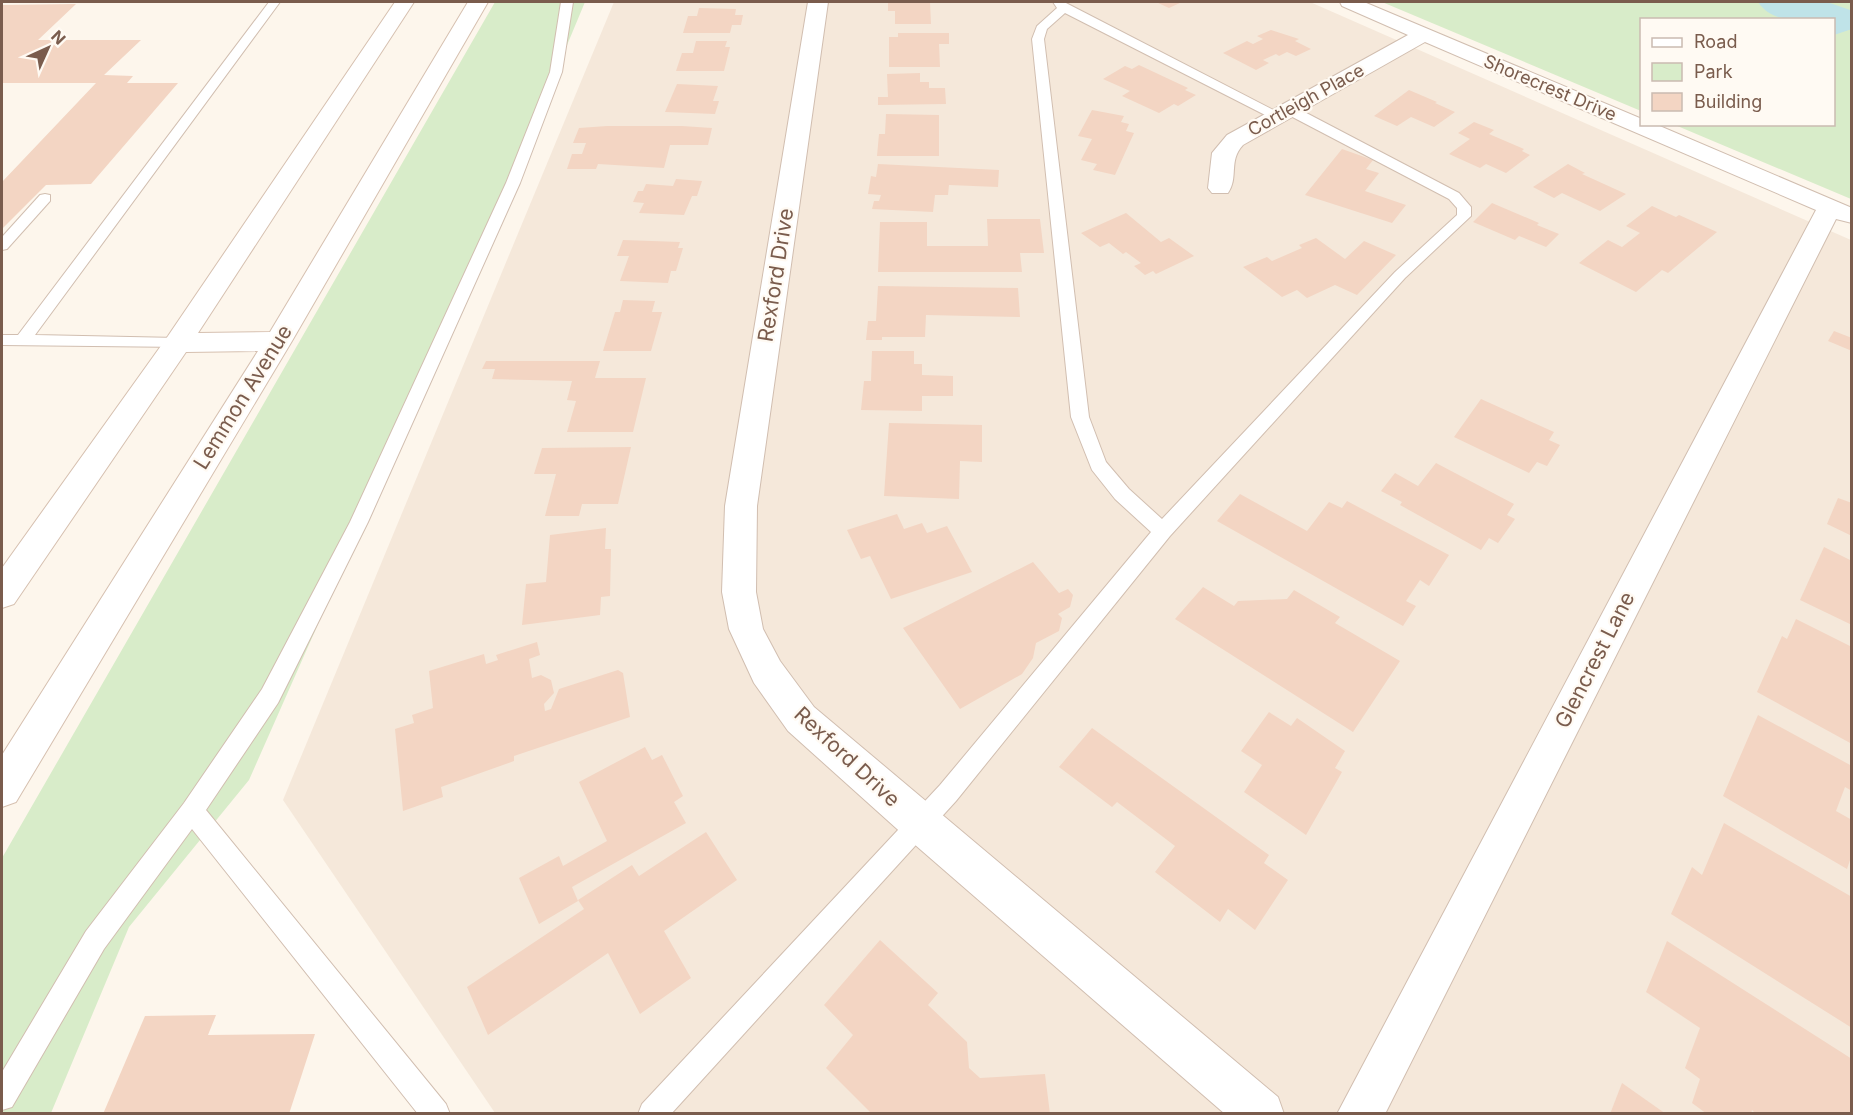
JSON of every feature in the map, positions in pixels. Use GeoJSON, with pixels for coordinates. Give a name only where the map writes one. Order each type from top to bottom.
{"type":"FeatureCollection","features":[{"type":"Feature","properties":{"kind":"street"},"geometry":{"type":"LineString","coordinates":[[2,594],[178,343],[404,2]]}},
{"type":"Feature","properties":{"kind":"street","name":"Lemmon Avenue"},"geometry":{"type":"LineString","coordinates":[[2,789],[278,341],[478,2]]}},
{"type":"Feature","properties":{"kind":"street","name":"Rexford Drive"},"geometry":{"type":"LineString","coordinates":[[818,2],[741,506],[738,592],[746,629],[767,672],[801,719],[920,824],[1261,1113]]}},
{"type":"Feature","properties":{"kind":"street","name":"Shorecrest Drive"},"geometry":{"type":"LineString","coordinates":[[1349,2],[1841,212]]}},
{"type":"Feature","properties":{"kind":"street","name":"Cortleigh Place"},"geometry":{"type":"LineString","coordinates":[[1220,188],[1223,153],[1235,140],[1424,34]]}},
{"type":"Feature","properties":{"kind":"street","name":"Glencrest Lane"},"geometry":{"type":"LineString","coordinates":[[1360,1113],[1841,212]]}},
{"type":"Feature","properties":{"kind":"street"},"geometry":{"type":"LineString","coordinates":[[178,343],[278,341]]}},
{"type":"Feature","properties":{"kind":"lane"},"geometry":{"type":"LineString","coordinates":[[22,341],[274,2]]}},
{"type":"Feature","properties":{"kind":"lane"},"geometry":{"type":"LineString","coordinates":[[2,1098],[95,940],[192,811],[270,696],[359,522],[513,183],[556,72],[567,2]]}},
{"type":"Feature","properties":{"kind":"lane"},"geometry":{"type":"LineString","coordinates":[[652,1113],[920,824],[1163,531],[1400,275],[1464,216],[1464,207],[1454,196],[1061,4],[1041,28],[1038,39],[1080,417],[1098,465],[1122,494],[1163,531]]}},
{"type":"Feature","properties":{"kind":"lane"},"geometry":{"type":"LineString","coordinates":[[2,246],[45,198]]}},
{"type":"Feature","properties":{"kind":"lane"},"geometry":{"type":"LineString","coordinates":[[2,341],[178,343]]}},
{"type":"Feature","properties":{"kind":"lane"},"geometry":{"type":"LineString","coordinates":[[192,811],[436,1113]]}},
{"type":"Feature","properties":{"kind":"shaded area"},"geometry":{"type":"Polygon","coordinates":[[[614,2],[1310,2],[1851,240],[1851,1113],[495,1113],[283,800],[614,2]]]}},
{"type":"Feature","properties":{"kind":"green space"},"geometry":{"type":"Polygon","coordinates":[[[495,2],[585,2],[450,326],[249,780],[129,927],[51,1113],[2,1114],[2,858],[495,2]]]}},
{"type":"Feature","properties":{"kind":"green space"},"geometry":{"type":"Polygon","coordinates":[[[1382,2],[1851,2],[1851,199],[1677,126],[1835,126],[1835,18],[1640,18],[1640,111],[1382,2]]]}},
{"type":"Feature","properties":{"kind":"building"},"geometry":{"type":"Polygon","coordinates":[[[888,2],[930,2],[931,24],[895,24],[895,11],[888,11],[888,2]]]}},
{"type":"Feature","properties":{"kind":"building"},"geometry":{"type":"Polygon","coordinates":[[[1156,2],[1182,2],[1169,8],[1156,2]]]}},
{"type":"Feature","properties":{"kind":"building"},"geometry":{"type":"Polygon","coordinates":[[[76,4],[38,40],[141,40],[104,75],[133,76],[127,83],[178,83],[91,184],[46,185],[2,229],[2,182],[96,83],[2,83],[2,5],[76,4]]]}},
{"type":"Feature","properties":{"kind":"building"},"geometry":{"type":"Polygon","coordinates":[[[699,8],[736,9],[735,15],[743,15],[741,25],[732,25],[730,33],[683,33],[688,16],[697,16],[699,8]]]}},
{"type":"Feature","properties":{"kind":"building"},"geometry":{"type":"Polygon","coordinates":[[[1271,30],[1299,39],[1295,41],[1311,49],[1296,56],[1287,52],[1279,56],[1276,54],[1263,60],[1269,63],[1256,70],[1223,53],[1247,41],[1253,44],[1263,39],[1257,36],[1271,30]]]}},
{"type":"Feature","properties":{"kind":"building"},"geometry":{"type":"Polygon","coordinates":[[[898,33],[949,33],[949,44],[939,44],[940,67],[889,67],[889,37],[898,37],[898,33]]]}},
{"type":"Feature","properties":{"kind":"building"},"geometry":{"type":"Polygon","coordinates":[[[696,41],[727,41],[725,47],[730,47],[724,71],[676,71],[682,53],[693,53],[696,41]]]}},
{"type":"Feature","properties":{"kind":"building"},"geometry":{"type":"Polygon","coordinates":[[[1139,65],[1188,88],[1185,90],[1196,95],[1178,106],[1174,104],[1159,113],[1122,96],[1130,91],[1103,79],[1125,66],[1132,69],[1139,65]]]}},
{"type":"Feature","properties":{"kind":"building"},"geometry":{"type":"Polygon","coordinates":[[[920,73],[920,82],[929,82],[929,88],[945,88],[946,104],[878,105],[878,97],[888,97],[887,74],[920,73]]]}},
{"type":"Feature","properties":{"kind":"building"},"geometry":{"type":"Polygon","coordinates":[[[677,84],[718,86],[713,101],[719,101],[715,114],[665,112],[677,84]]]}},
{"type":"Feature","properties":{"kind":"building"},"geometry":{"type":"Polygon","coordinates":[[[1409,90],[1455,112],[1434,127],[1411,117],[1397,126],[1374,116],[1409,90]]]}},
{"type":"Feature","properties":{"kind":"building"},"geometry":{"type":"Polygon","coordinates":[[[1092,110],[1124,116],[1121,122],[1129,124],[1126,131],[1134,133],[1115,175],[1093,170],[1097,164],[1081,160],[1092,139],[1078,136],[1092,110]]]}},
{"type":"Feature","properties":{"kind":"building"},"geometry":{"type":"Polygon","coordinates":[[[886,114],[939,115],[939,156],[877,156],[879,134],[885,134],[886,114]]]}},
{"type":"Feature","properties":{"kind":"building"},"geometry":{"type":"Polygon","coordinates":[[[1474,122],[1494,130],[1489,134],[1524,149],[1522,151],[1530,155],[1506,173],[1486,164],[1480,168],[1449,154],[1470,139],[1458,133],[1474,122]]]}},
{"type":"Feature","properties":{"kind":"building"},"geometry":{"type":"Polygon","coordinates":[[[607,126],[712,128],[708,145],[670,145],[664,168],[598,164],[596,169],[567,169],[572,154],[582,154],[586,143],[573,143],[579,128],[607,126]]]}},
{"type":"Feature","properties":{"kind":"building"},"geometry":{"type":"Polygon","coordinates":[[[1342,149],[1373,160],[1366,169],[1379,173],[1365,191],[1406,205],[1392,223],[1305,195],[1342,149]]]}},
{"type":"Feature","properties":{"kind":"building"},"geometry":{"type":"Polygon","coordinates":[[[878,164],[999,170],[998,187],[949,185],[948,195],[935,195],[933,212],[872,209],[874,201],[879,201],[881,195],[868,194],[871,176],[876,177],[878,164]]]}},
{"type":"Feature","properties":{"kind":"building"},"geometry":{"type":"Polygon","coordinates":[[[1568,164],[1585,173],[1582,174],[1626,194],[1600,211],[1562,193],[1554,198],[1533,187],[1568,164]]]}},
{"type":"Feature","properties":{"kind":"building"},"geometry":{"type":"Polygon","coordinates":[[[676,179],[702,181],[697,196],[692,196],[684,215],[639,213],[644,203],[633,202],[638,191],[643,191],[646,184],[673,186],[676,179]]]}},
{"type":"Feature","properties":{"kind":"building"},"geometry":{"type":"Polygon","coordinates":[[[1492,203],[1559,234],[1546,247],[1519,236],[1515,240],[1473,222],[1492,203]]]}},
{"type":"Feature","properties":{"kind":"building"},"geometry":{"type":"Polygon","coordinates":[[[1652,206],[1717,232],[1668,273],[1662,270],[1636,292],[1579,263],[1608,240],[1622,247],[1640,233],[1626,226],[1652,206]]]}},
{"type":"Feature","properties":{"kind":"building"},"geometry":{"type":"Polygon","coordinates":[[[1126,213],[1161,242],[1169,238],[1194,256],[1156,274],[1153,271],[1145,275],[1134,266],[1141,263],[1126,252],[1123,254],[1109,243],[1100,247],[1081,233],[1126,213]]]}},
{"type":"Feature","properties":{"kind":"building"},"geometry":{"type":"Polygon","coordinates":[[[987,219],[1040,219],[1044,253],[1020,253],[1022,272],[878,272],[880,222],[927,222],[927,246],[988,246],[987,219]]]}},
{"type":"Feature","properties":{"kind":"building"},"geometry":{"type":"Polygon","coordinates":[[[1316,238],[1345,259],[1364,241],[1396,255],[1357,295],[1335,285],[1307,298],[1297,290],[1282,297],[1243,267],[1267,257],[1272,261],[1302,248],[1299,245],[1316,238]]]}},
{"type":"Feature","properties":{"kind":"building"},"geometry":{"type":"Polygon","coordinates":[[[623,240],[680,242],[678,248],[683,248],[676,271],[671,271],[668,283],[620,281],[629,256],[617,256],[623,240]]]}},
{"type":"Feature","properties":{"kind":"building"},"geometry":{"type":"Polygon","coordinates":[[[878,286],[1018,288],[1020,317],[926,315],[925,337],[882,337],[882,340],[866,340],[868,321],[876,321],[878,286]]]}},
{"type":"Feature","properties":{"kind":"building"},"geometry":{"type":"Polygon","coordinates":[[[623,300],[655,301],[652,312],[662,312],[651,351],[603,351],[615,312],[620,312],[623,300]]]}},
{"type":"Feature","properties":{"kind":"building"},"geometry":{"type":"Polygon","coordinates":[[[1834,331],[1852,338],[1852,351],[1828,341],[1834,331]]]}},
{"type":"Feature","properties":{"kind":"building"},"geometry":{"type":"Polygon","coordinates":[[[872,351],[914,351],[914,364],[922,364],[922,375],[953,376],[953,396],[922,396],[922,411],[861,410],[864,381],[871,381],[872,351]]]}},
{"type":"Feature","properties":{"kind":"building"},"geometry":{"type":"Polygon","coordinates":[[[486,361],[600,361],[595,378],[646,378],[633,432],[567,432],[576,401],[567,400],[572,381],[492,379],[495,369],[482,369],[486,361]]]}},
{"type":"Feature","properties":{"kind":"building"},"geometry":{"type":"Polygon","coordinates":[[[1481,399],[1554,432],[1549,440],[1560,445],[1547,466],[1537,462],[1529,473],[1454,437],[1481,399]]]}},
{"type":"Feature","properties":{"kind":"building"},"geometry":{"type":"Polygon","coordinates":[[[889,423],[982,425],[982,462],[960,461],[959,499],[884,496],[889,423]]]}},
{"type":"Feature","properties":{"kind":"building"},"geometry":{"type":"Polygon","coordinates":[[[631,447],[618,504],[582,504],[579,516],[545,516],[556,474],[534,474],[542,448],[631,447]]]}},
{"type":"Feature","properties":{"kind":"building"},"geometry":{"type":"Polygon","coordinates":[[[1436,463],[1514,504],[1507,515],[1515,519],[1498,543],[1489,538],[1481,550],[1400,505],[1402,502],[1381,491],[1395,473],[1418,486],[1436,463]]]}},
{"type":"Feature","properties":{"kind":"building"},"geometry":{"type":"Polygon","coordinates":[[[1240,494],[1307,531],[1329,502],[1342,508],[1347,501],[1449,555],[1429,586],[1420,580],[1406,601],[1416,606],[1403,626],[1217,521],[1240,494]]]}},
{"type":"Feature","properties":{"kind":"building"},"geometry":{"type":"Polygon","coordinates":[[[1838,498],[1852,503],[1852,536],[1827,524],[1838,498]]]}},
{"type":"Feature","properties":{"kind":"building"},"geometry":{"type":"Polygon","coordinates":[[[897,514],[904,529],[922,523],[927,533],[947,526],[972,572],[891,599],[870,556],[861,559],[847,530],[897,514]]]}},
{"type":"Feature","properties":{"kind":"building"},"geometry":{"type":"Polygon","coordinates":[[[606,528],[605,549],[611,549],[610,596],[601,597],[600,615],[522,625],[526,584],[546,582],[550,535],[606,528]]]}},
{"type":"Feature","properties":{"kind":"building"},"geometry":{"type":"Polygon","coordinates":[[[1824,547],[1852,561],[1852,625],[1800,600],[1824,547]]]}},
{"type":"Feature","properties":{"kind":"building"},"geometry":{"type":"Polygon","coordinates":[[[1033,562],[1059,593],[1068,589],[1073,595],[1070,607],[1058,614],[1062,618],[1059,631],[1036,643],[1033,658],[1022,674],[960,709],[903,628],[1033,562]]]}},
{"type":"Feature","properties":{"kind":"building"},"geometry":{"type":"Polygon","coordinates":[[[1203,587],[1234,606],[1238,601],[1287,599],[1294,590],[1340,617],[1335,623],[1400,661],[1353,732],[1175,619],[1203,587]]]}},
{"type":"Feature","properties":{"kind":"building"},"geometry":{"type":"Polygon","coordinates":[[[1796,619],[1852,647],[1852,744],[1757,692],[1782,636],[1787,639],[1796,619]]]}},
{"type":"Feature","properties":{"kind":"building"},"geometry":{"type":"Polygon","coordinates":[[[537,642],[540,655],[529,659],[532,678],[541,675],[551,680],[554,693],[544,704],[545,711],[551,709],[559,689],[618,670],[623,673],[630,717],[514,756],[514,761],[441,787],[443,797],[403,811],[395,729],[414,723],[412,715],[433,708],[429,671],[484,654],[486,664],[498,660],[496,655],[537,642]]]}},
{"type":"Feature","properties":{"kind":"building"},"geometry":{"type":"Polygon","coordinates":[[[1269,712],[1291,726],[1297,718],[1345,751],[1335,768],[1342,772],[1306,835],[1244,792],[1262,765],[1241,751],[1269,712]]]}},
{"type":"Feature","properties":{"kind":"building"},"geometry":{"type":"Polygon","coordinates":[[[1758,715],[1852,766],[1852,791],[1845,787],[1836,811],[1852,820],[1852,854],[1847,869],[1723,796],[1758,715]]]}},
{"type":"Feature","properties":{"kind":"building"},"geometry":{"type":"Polygon","coordinates":[[[1092,728],[1269,855],[1264,863],[1288,880],[1255,930],[1228,909],[1220,922],[1155,872],[1175,846],[1117,802],[1112,807],[1059,767],[1092,728]]]}},
{"type":"Feature","properties":{"kind":"building"},"geometry":{"type":"Polygon","coordinates":[[[645,747],[652,760],[662,755],[683,796],[674,802],[686,823],[572,887],[578,901],[539,924],[519,878],[559,856],[563,866],[607,841],[579,782],[645,747]]]}},
{"type":"Feature","properties":{"kind":"building"},"geometry":{"type":"Polygon","coordinates":[[[1724,823],[1852,897],[1852,1028],[1671,914],[1692,867],[1702,875],[1724,823]]]}},
{"type":"Feature","properties":{"kind":"building"},"geometry":{"type":"Polygon","coordinates":[[[706,832],[737,880],[664,931],[691,978],[640,1014],[608,953],[488,1035],[467,987],[584,909],[578,900],[632,865],[639,876],[706,832]]]}},
{"type":"Feature","properties":{"kind":"building"},"geometry":{"type":"Polygon","coordinates":[[[880,940],[938,993],[928,1005],[967,1042],[969,1068],[980,1078],[1045,1074],[1050,1114],[872,1114],[826,1068],[853,1035],[824,1005],[880,940]]]}},
{"type":"Feature","properties":{"kind":"building"},"geometry":{"type":"Polygon","coordinates":[[[1667,941],[1852,1059],[1852,1114],[1756,1114],[1752,1110],[1751,1114],[1707,1114],[1692,1103],[1700,1079],[1685,1068],[1700,1028],[1646,992],[1667,941]]]}},
{"type":"Feature","properties":{"kind":"building"},"geometry":{"type":"Polygon","coordinates":[[[216,1015],[208,1035],[315,1034],[289,1114],[103,1114],[145,1016],[216,1015]]]}},
{"type":"Feature","properties":{"kind":"building"},"geometry":{"type":"Polygon","coordinates":[[[1622,1083],[1666,1114],[1610,1114],[1622,1083]]]}},
{"type":"Feature","properties":{"kind":"waterway"},"geometry":{"type":"LineString","coordinates":[[1782,2],[1827,18]]}}]}
